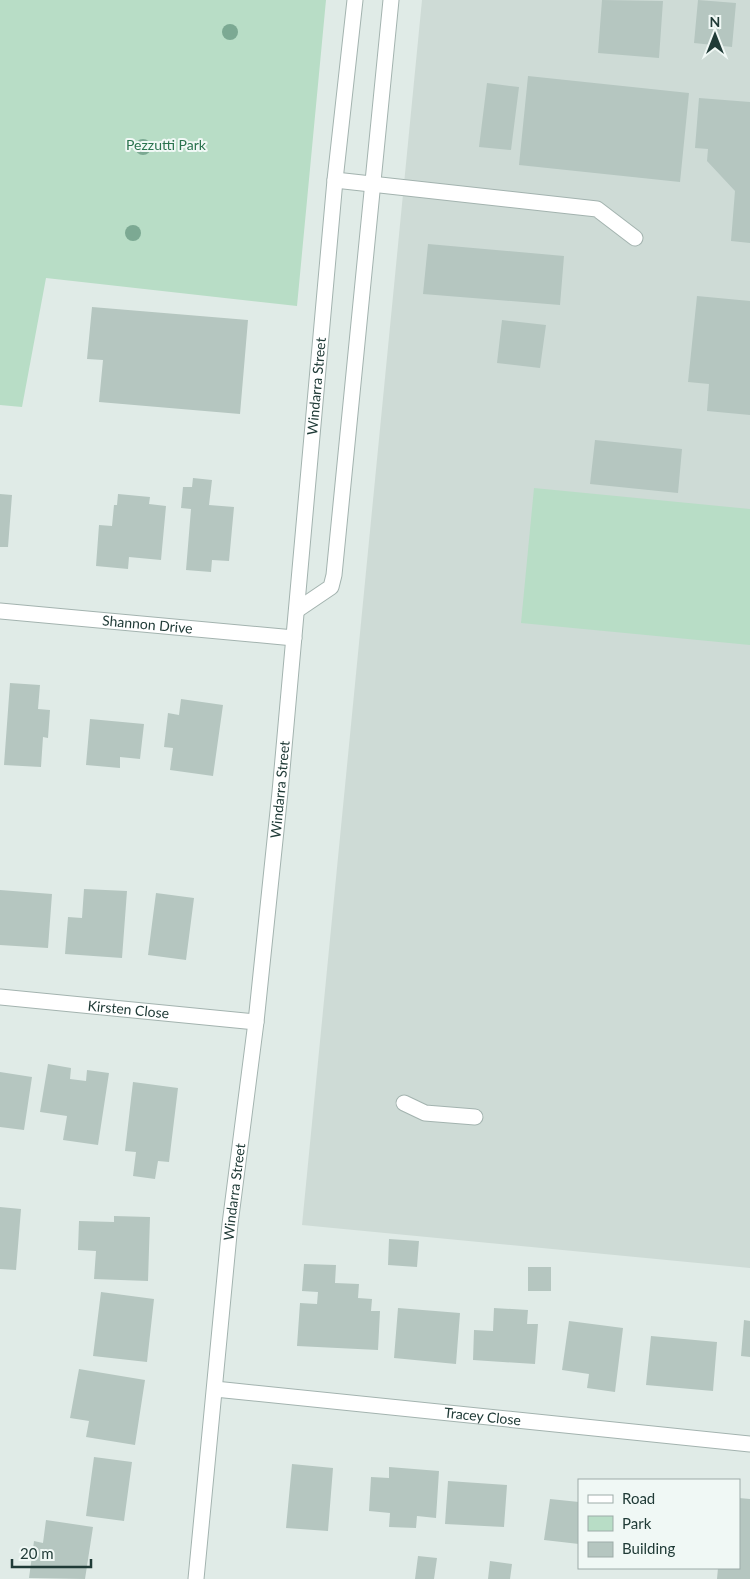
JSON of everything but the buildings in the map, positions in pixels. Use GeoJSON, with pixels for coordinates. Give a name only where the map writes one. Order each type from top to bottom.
{"type":"FeatureCollection","features":[{"type":"Feature","properties":{"kind":"street","name":"Windarra Street"},"geometry":{"type":"LineString","coordinates":[[196,1579],[230,1224],[256,1022],[297,610],[336,180],[355,0]]}},
{"type":"Feature","properties":{"kind":"street"},"geometry":{"type":"LineString","coordinates":[[297,610],[331,587],[334,575],[391,0]]}},
{"type":"Feature","properties":{"kind":"street"},"geometry":{"type":"LineString","coordinates":[[336,180],[596,209],[635,238]]}},
{"type":"Feature","properties":{"kind":"street","name":"Shannon Drive"},"geometry":{"type":"LineString","coordinates":[[0,611],[294,638]]}},
{"type":"Feature","properties":{"kind":"street","name":"Kirsten Close"},"geometry":{"type":"LineString","coordinates":[[0,998],[256,1022]]}},
{"type":"Feature","properties":{"kind":"street"},"geometry":{"type":"LineString","coordinates":[[404,1103],[425,1113],[475,1117]]}},
{"type":"Feature","properties":{"kind":"street","name":"Tracey Close"},"geometry":{"type":"LineString","coordinates":[[215,1389],[750,1444]]}},
{"type":"Feature","properties":{"kind":"shaded area"},"geometry":{"type":"Polygon","coordinates":[[[422,0],[750,0],[750,1268],[302,1225],[422,0]]]}},
{"type":"Feature","properties":{"kind":"green space","name":"Pezzutti Park"},"geometry":{"type":"Polygon","coordinates":[[[0,0],[326,0],[297,306],[46,278],[22,407],[0,405],[0,0]]]}},
{"type":"Feature","properties":{"kind":"green space"},"geometry":{"type":"Polygon","coordinates":[[[534,488],[750,509],[750,645],[521,623],[534,488]]]}}]}
